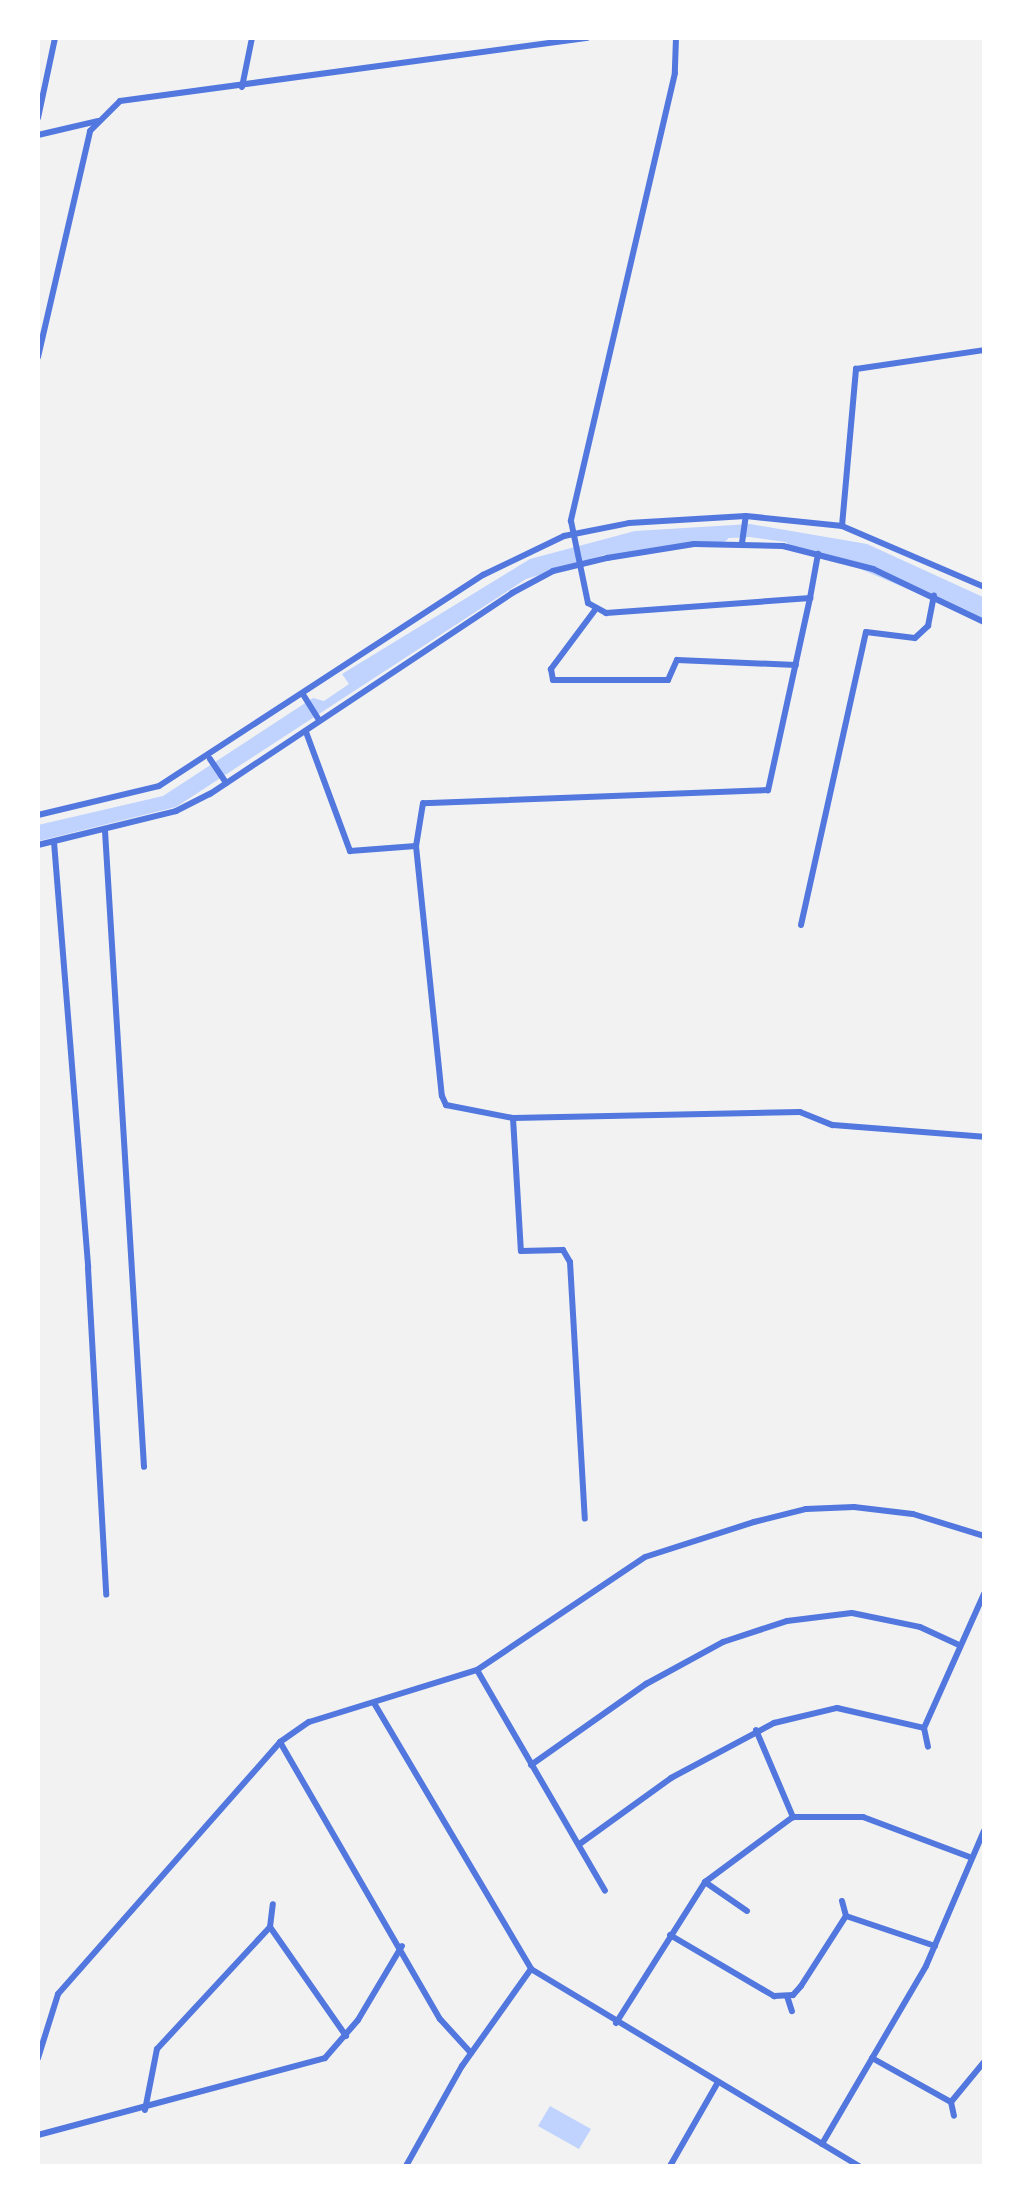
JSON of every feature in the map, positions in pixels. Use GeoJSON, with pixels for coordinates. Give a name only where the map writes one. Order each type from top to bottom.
{"type":"FeatureCollection","features":[{"type":"Feature","properties":{"kind":"street"},"geometry":{"type":"LineString","coordinates":[[38,118],[55,38]]}},
{"type":"Feature","properties":{"kind":"street"},"geometry":{"type":"LineString","coordinates":[[242,87],[251,38]]}},
{"type":"Feature","properties":{"kind":"street"},"geometry":{"type":"LineString","coordinates":[[38,357],[90,131],[120,100],[242,87],[546,41],[588,38]]}},
{"type":"Feature","properties":{"kind":"street"},"geometry":{"type":"LineString","coordinates":[[595,610],[572,534],[675,73],[676,38]]}},
{"type":"Feature","properties":{"kind":"street"},"geometry":{"type":"LineString","coordinates":[[38,135],[98,121]]}},
{"type":"Feature","properties":{"kind":"street"},"geometry":{"type":"LineString","coordinates":[[842,526],[856,369],[984,350]]}},
{"type":"Feature","properties":{"kind":"street"},"geometry":{"type":"LineString","coordinates":[[743,540],[746,520]]}},
{"type":"Feature","properties":{"kind":"street"},"geometry":{"type":"LineString","coordinates":[[38,816],[159,786],[212,762],[483,575],[572,534],[629,523],[746,520],[842,526],[984,587]]}},
{"type":"Feature","properties":{"kind":"street"},"geometry":{"type":"LineString","coordinates":[[38,845],[105,831],[176,811],[306,732],[318,718],[512,593],[579,563],[651,550],[743,540],[818,554],[934,596],[984,622]]}},
{"type":"Feature","properties":{"kind":"street"},"geometry":{"type":"LineString","coordinates":[[818,554],[768,790],[434,799],[418,812],[416,846],[442,1096],[446,1105],[513,1118],[800,1112],[833,1125],[984,1137]]}},
{"type":"Feature","properties":{"kind":"street"},"geometry":{"type":"LineString","coordinates":[[801,925],[866,632],[915,638],[928,626],[934,596]]}},
{"type":"Feature","properties":{"kind":"street"},"geometry":{"type":"LineString","coordinates":[[595,610],[810,598]]}},
{"type":"Feature","properties":{"kind":"street"},"geometry":{"type":"LineString","coordinates":[[595,610],[551,670],[553,680],[668,680],[677,660],[796,665]]}},
{"type":"Feature","properties":{"kind":"street"},"geometry":{"type":"LineString","coordinates":[[306,699],[318,718]]}},
{"type":"Feature","properties":{"kind":"street"},"geometry":{"type":"LineString","coordinates":[[306,732],[350,851],[416,846]]}},
{"type":"Feature","properties":{"kind":"street"},"geometry":{"type":"LineString","coordinates":[[212,762],[225,782]]}},
{"type":"Feature","properties":{"kind":"street"},"geometry":{"type":"LineString","coordinates":[[105,831],[144,1467]]}},
{"type":"Feature","properties":{"kind":"street"},"geometry":{"type":"LineString","coordinates":[[54,842],[88,1268],[106,1595]]}},
{"type":"Feature","properties":{"kind":"street"},"geometry":{"type":"LineString","coordinates":[[513,1118],[521,1251],[563,1250],[570,1262],[585,1519]]}},
{"type":"Feature","properties":{"kind":"street"},"geometry":{"type":"LineString","coordinates":[[38,2058],[58,1994],[280,1742],[309,1722],[477,1670],[645,1557],[754,1522],[806,1509],[854,1507],[913,1514],[984,1536]]}},
{"type":"Feature","properties":{"kind":"street"},"geometry":{"type":"LineString","coordinates":[[928,1747],[924,1728],[984,1594]]}},
{"type":"Feature","properties":{"kind":"street"},"geometry":{"type":"LineString","coordinates":[[531,1765],[646,1684],[723,1642],[787,1621],[852,1613],[920,1627],[959,1645]]}},
{"type":"Feature","properties":{"kind":"street"},"geometry":{"type":"LineString","coordinates":[[477,1670],[531,1765],[582,1843],[605,1891]]}},
{"type":"Feature","properties":{"kind":"street"},"geometry":{"type":"LineString","coordinates":[[374,1703],[531,1969],[717,2084],[859,2165]]}},
{"type":"Feature","properties":{"kind":"street"},"geometry":{"type":"LineString","coordinates":[[582,1843],[671,1778],[756,1730],[837,1708],[924,1728]]}},
{"type":"Feature","properties":{"kind":"street"},"geometry":{"type":"LineString","coordinates":[[756,1730],[793,1817]]}},
{"type":"Feature","properties":{"kind":"street"},"geometry":{"type":"LineString","coordinates":[[280,1742],[402,1946],[440,2019],[471,2053]]}},
{"type":"Feature","properties":{"kind":"street"},"geometry":{"type":"LineString","coordinates":[[616,2023],[705,1882],[793,1817],[863,1817],[972,1858]]}},
{"type":"Feature","properties":{"kind":"street"},"geometry":{"type":"LineString","coordinates":[[822,2144],[935,1946],[984,1831]]}},
{"type":"Feature","properties":{"kind":"street"},"geometry":{"type":"LineString","coordinates":[[705,1882],[747,1910]]}},
{"type":"Feature","properties":{"kind":"street"},"geometry":{"type":"LineString","coordinates":[[670,1936],[774,1996],[787,1996],[801,1986],[846,1916],[842,1901]]}},
{"type":"Feature","properties":{"kind":"street"},"geometry":{"type":"LineString","coordinates":[[145,2110],[157,2049],[270,1927],[273,1904]]}},
{"type":"Feature","properties":{"kind":"street"},"geometry":{"type":"LineString","coordinates":[[846,1916],[935,1946]]}},
{"type":"Feature","properties":{"kind":"street"},"geometry":{"type":"LineString","coordinates":[[270,1927],[346,2036]]}},
{"type":"Feature","properties":{"kind":"street"},"geometry":{"type":"LineString","coordinates":[[38,2135],[145,2110],[325,2058],[346,2036],[402,1946]]}},
{"type":"Feature","properties":{"kind":"street"},"geometry":{"type":"LineString","coordinates":[[406,2165],[471,2053],[531,1969]]}},
{"type":"Feature","properties":{"kind":"street"},"geometry":{"type":"LineString","coordinates":[[787,1996],[792,2011]]}},
{"type":"Feature","properties":{"kind":"street"},"geometry":{"type":"LineString","coordinates":[[873,2058],[951,2102],[954,2116]]}},
{"type":"Feature","properties":{"kind":"street"},"geometry":{"type":"LineString","coordinates":[[951,2102],[984,2062]]}},
{"type":"Feature","properties":{"kind":"street"},"geometry":{"type":"LineString","coordinates":[[670,2165],[717,2084]]}},
{"type":"Feature","properties":{"kind":"water"},"geometry":{"type":"Polygon","coordinates":[[[750,524],[867,544],[983,597],[983,617],[828,548],[750,537],[646,542],[526,579],[176,807],[39,841],[38,825],[163,796],[313,698],[324,701],[349,684],[342,674],[530,559],[635,531],[750,524]]]}},
{"type":"Feature","properties":{"kind":"water"},"geometry":{"type":"Polygon","coordinates":[[[550,2106],[591,2129],[579,2149],[538,2126],[550,2106]]]}},
{"type":"Feature","properties":{"kind":"waterway"},"geometry":{"type":"LineString","coordinates":[[610,549],[722,535]]}},
{"type":"Feature","properties":{"kind":"waterway"},"geometry":{"type":"LineString","coordinates":[[793,540],[855,559],[984,614]]}}]}
